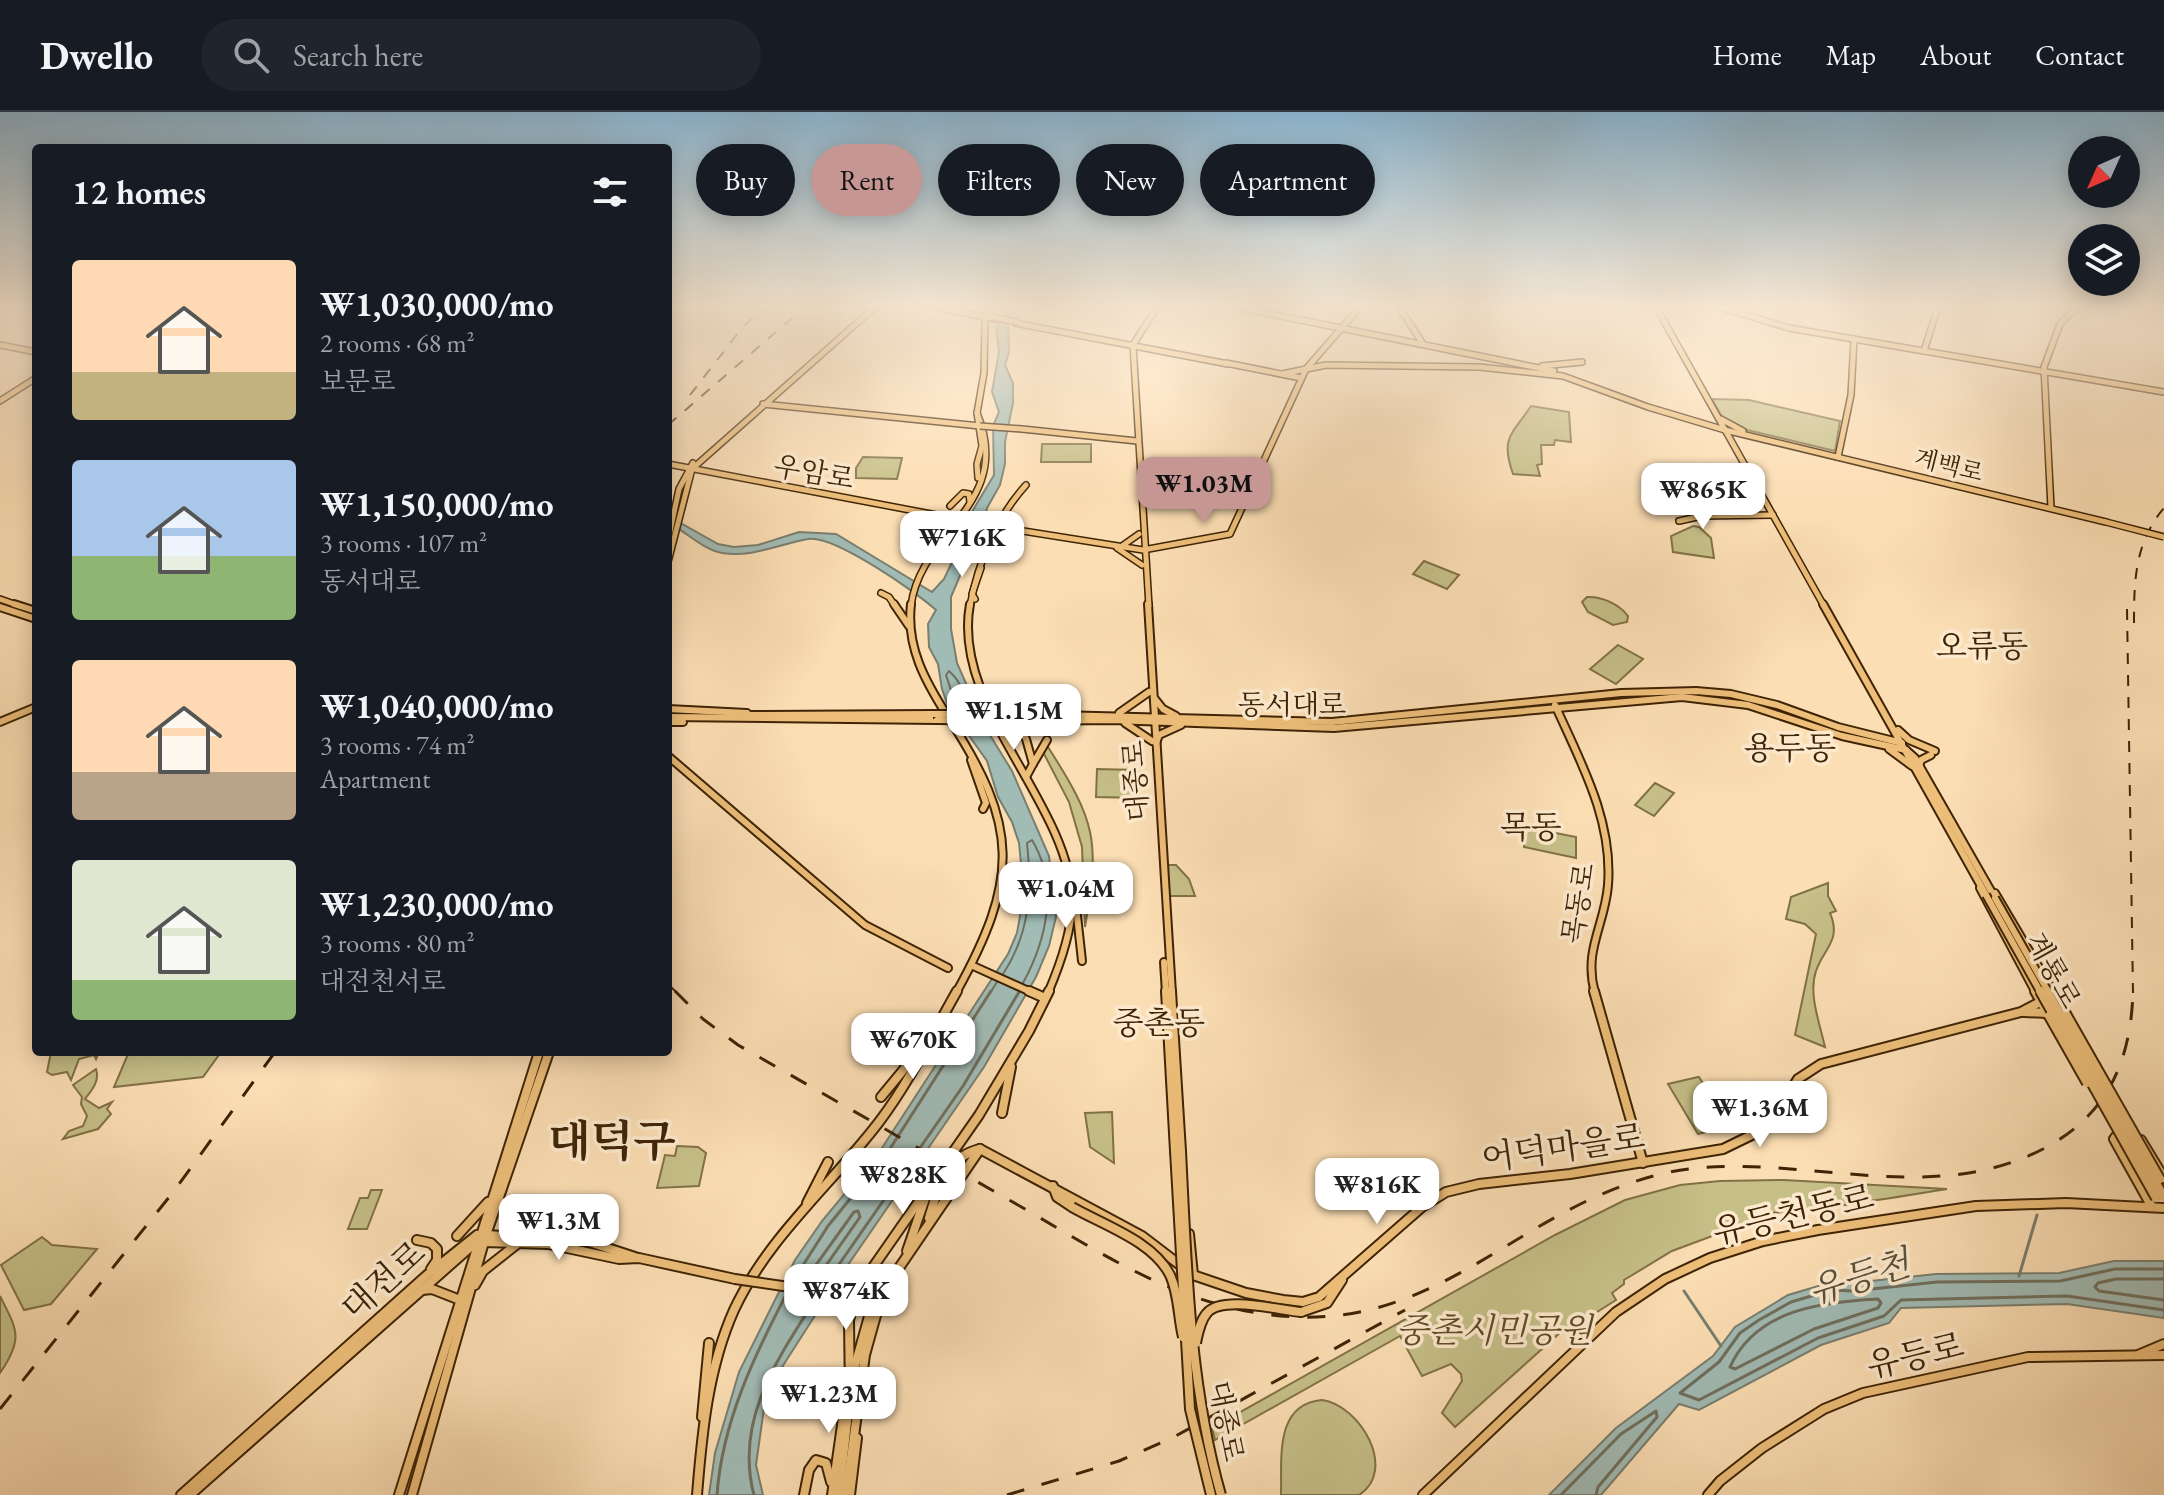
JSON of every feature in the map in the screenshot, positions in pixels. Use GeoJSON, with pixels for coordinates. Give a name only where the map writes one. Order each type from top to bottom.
{"type":"FeatureCollection","features":[{"type":"Feature","properties":{"kind":"main road"},"geometry":{"type":"LineString","coordinates":[[672,465],[699,459],[795,372]]}},
{"type":"Feature","properties":{"kind":"main road"},"geometry":{"type":"LineString","coordinates":[[672,538],[689,468],[799,372]]}},
{"type":"Feature","properties":{"kind":"main road"},"geometry":{"type":"LineString","coordinates":[[978,483],[977,464],[982,446],[977,413],[984,372]]}},
{"type":"Feature","properties":{"kind":"main road","name":"대종로"},"geometry":{"type":"LineString","coordinates":[[1132,372],[1190,1350],[1190,1409],[1211,1495]]}},
{"type":"Feature","properties":{"kind":"main road"},"geometry":{"type":"LineString","coordinates":[[1269,372],[1301,378]]}},
{"type":"Feature","properties":{"kind":"main road"},"geometry":{"type":"LineString","coordinates":[[1282,374],[1294,372]]}},
{"type":"Feature","properties":{"kind":"main road"},"geometry":{"type":"LineString","coordinates":[[1114,546],[1143,565],[1153,554],[1167,548],[1230,534],[1305,372]]}},
{"type":"Feature","properties":{"kind":"main road"},"geometry":{"type":"LineString","coordinates":[[1526,372],[1581,381]]}},
{"type":"Feature","properties":{"kind":"main road"},"geometry":{"type":"LineString","coordinates":[[1556,372],[1563,376]]}},
{"type":"Feature","properties":{"kind":"main road"},"geometry":{"type":"LineString","coordinates":[[1556,372],[1691,420],[1722,434],[1735,448]]}},
{"type":"Feature","properties":{"kind":"main road","name":"계룡로"},"geometry":{"type":"LineString","coordinates":[[1693,372],[1990,896],[2160,1205]]}},
{"type":"Feature","properties":{"kind":"main road"},"geometry":{"type":"LineString","coordinates":[[1838,457],[1851,395],[1852,372]]}},
{"type":"Feature","properties":{"kind":"main road"},"geometry":{"type":"LineString","coordinates":[[2044,372],[2051,508]]}},
{"type":"Feature","properties":{"kind":"main road"},"geometry":{"type":"LineString","coordinates":[[2047,372],[2164,393]]}},
{"type":"Feature","properties":{"kind":"main road"},"geometry":{"type":"LineString","coordinates":[[1282,374],[1296,390]]}},
{"type":"Feature","properties":{"kind":"main road"},"geometry":{"type":"LineString","coordinates":[[0,399],[32,379]]}},
{"type":"Feature","properties":{"kind":"main road"},"geometry":{"type":"LineString","coordinates":[[763,404],[1136,440]]}},
{"type":"Feature","properties":{"kind":"main road"},"geometry":{"type":"LineString","coordinates":[[909,626],[912,600],[922,577],[970,502],[978,483],[988,448],[977,413]]}},
{"type":"Feature","properties":{"kind":"main road"},"geometry":{"type":"LineString","coordinates":[[1691,420],[1712,423],[1718,416],[1761,439]]}},
{"type":"Feature","properties":{"kind":"main road","name":"계백로"},"geometry":{"type":"LineString","coordinates":[[1691,420],[2164,537]]}},
{"type":"Feature","properties":{"kind":"main road"},"geometry":{"type":"LineString","coordinates":[[1735,448],[1735,442],[1741,438],[1761,439]]}},
{"type":"Feature","properties":{"kind":"main road"},"geometry":{"type":"LineString","coordinates":[[686,479],[706,472],[699,459]]}},
{"type":"Feature","properties":{"kind":"main road","name":"우암로"},"geometry":{"type":"LineString","coordinates":[[672,465],[1004,528],[1141,550],[1167,548]]}},
{"type":"Feature","properties":{"kind":"main road"},"geometry":{"type":"LineString","coordinates":[[672,466],[686,479]]}},
{"type":"Feature","properties":{"kind":"main road"},"geometry":{"type":"LineString","coordinates":[[1026,485],[983,552],[966,609],[978,681],[989,710],[1026,777],[1061,852],[1082,922],[1079,944],[1082,961]]}},
{"type":"Feature","properties":{"kind":"main road"},"geometry":{"type":"LineString","coordinates":[[950,506],[963,493],[969,494],[970,502]]}},
{"type":"Feature","properties":{"kind":"main road"},"geometry":{"type":"LineString","coordinates":[[1679,521],[1702,516],[1773,515]]}},
{"type":"Feature","properties":{"kind":"main road"},"geometry":{"type":"LineString","coordinates":[[1114,546],[1123,546],[1141,535],[1152,545],[1167,548]]}},
{"type":"Feature","properties":{"kind":"main road"},"geometry":{"type":"LineString","coordinates":[[975,599],[972,594],[983,552]]}},
{"type":"Feature","properties":{"kind":"main road"},"geometry":{"type":"LineString","coordinates":[[697,1494],[712,1382],[738,1301],[766,1255],[878,1124],[987,936],[998,903],[1003,838],[993,800],[961,737],[924,678],[909,626],[889,597],[881,593]]}},
{"type":"Feature","properties":{"kind":"main road"},"geometry":{"type":"LineString","coordinates":[[0,599],[32,610]]}},
{"type":"Feature","properties":{"kind":"main road"},"geometry":{"type":"LineString","coordinates":[[0,607],[32,618]]}},
{"type":"Feature","properties":{"kind":"main road"},"geometry":{"type":"LineString","coordinates":[[1113,718],[1150,691],[1156,703],[1180,718]]}},
{"type":"Feature","properties":{"kind":"main road","name":"동서대로"},"geometry":{"type":"LineString","coordinates":[[1152,719],[1334,728],[1655,691],[1709,692],[1777,705],[1902,743]]}},
{"type":"Feature","properties":{"kind":"main road","name":"동서대로"},"geometry":{"type":"LineString","coordinates":[[755,716],[1019,714],[1332,722],[1658,697],[1715,698],[1757,705],[1835,733],[1906,750]]}},
{"type":"Feature","properties":{"kind":"main road","name":"목동로"},"geometry":{"type":"LineString","coordinates":[[1555,704],[1592,788],[1607,836],[1608,887],[1591,949],[1591,979],[1643,1163]]}},
{"type":"Feature","properties":{"kind":"main road"},"geometry":{"type":"LineString","coordinates":[[0,722],[32,709]]}},
{"type":"Feature","properties":{"kind":"main road"},"geometry":{"type":"LineString","coordinates":[[672,713],[755,716]]}},
{"type":"Feature","properties":{"kind":"main road"},"geometry":{"type":"LineString","coordinates":[[672,713],[755,716]]}},
{"type":"Feature","properties":{"kind":"main road","name":"동서대로"},"geometry":{"type":"LineString","coordinates":[[935,717],[1021,724],[1113,718]]}},
{"type":"Feature","properties":{"kind":"main road"},"geometry":{"type":"LineString","coordinates":[[1113,718],[1127,724],[1153,744],[1159,735],[1186,723]]}},
{"type":"Feature","properties":{"kind":"main road"},"geometry":{"type":"LineString","coordinates":[[1021,724],[1033,764]]}},
{"type":"Feature","properties":{"kind":"main road"},"geometry":{"type":"LineString","coordinates":[[1872,736],[1893,724],[1909,740],[1933,753],[1916,766],[1878,744]]}},
{"type":"Feature","properties":{"kind":"main road"},"geometry":{"type":"LineString","coordinates":[[961,737],[986,803],[983,809]]}},
{"type":"Feature","properties":{"kind":"main road"},"geometry":{"type":"LineString","coordinates":[[1026,777],[1047,740]]}},
{"type":"Feature","properties":{"kind":"main road"},"geometry":{"type":"LineString","coordinates":[[672,759],[865,925],[948,968]]}},
{"type":"Feature","properties":{"kind":"main road"},"geometry":{"type":"LineString","coordinates":[[2160,1205],[2150,1195],[2040,1002],[1980,893],[1983,884],[1998,897],[2162,1178]]}},
{"type":"Feature","properties":{"kind":"main road"},"geometry":{"type":"LineString","coordinates":[[839,1495],[851,1378],[852,1301],[1013,1060],[1045,998],[1063,951],[1072,890]]}},
{"type":"Feature","properties":{"kind":"main road"},"geometry":{"type":"LineString","coordinates":[[971,965],[1045,998]]}},
{"type":"Feature","properties":{"kind":"main road","name":"어덕마을로"},"geometry":{"type":"LineString","coordinates":[[980,1149],[1142,1236],[1193,1275],[1246,1293],[1303,1302],[1319,1297],[1422,1207],[1446,1192],[1479,1184],[1643,1163],[1723,1149],[1760,1131],[1774,1118],[1798,1079],[1821,1064],[2021,1012],[2040,1002]]}},
{"type":"Feature","properties":{"kind":"main road"},"geometry":{"type":"LineString","coordinates":[[2021,1012],[2048,1015]]}},
{"type":"Feature","properties":{"kind":"main road"},"geometry":{"type":"LineString","coordinates":[[881,1097],[924,1046]]}},
{"type":"Feature","properties":{"kind":"main road","name":"대전로"},"geometry":{"type":"LineString","coordinates":[[497,1197],[538,1056]]}},
{"type":"Feature","properties":{"kind":"main road","name":"대전로"},"geometry":{"type":"LineString","coordinates":[[190,1495],[481,1239],[548,1056]]}},
{"type":"Feature","properties":{"kind":"main road"},"geometry":{"type":"LineString","coordinates":[[1002,1113],[1001,1102],[1013,1060]]}},
{"type":"Feature","properties":{"kind":"main road"},"geometry":{"type":"LineString","coordinates":[[2160,1205],[2114,1135],[2121,1130],[2136,1135],[2162,1178]]}},
{"type":"Feature","properties":{"kind":"main road"},"geometry":{"type":"LineString","coordinates":[[1178,1148],[1172,1167],[1178,1263]]}},
{"type":"Feature","properties":{"kind":"main road"},"geometry":{"type":"LineString","coordinates":[[1178,1148],[1193,1275]]}},
{"type":"Feature","properties":{"kind":"main road"},"geometry":{"type":"LineString","coordinates":[[927,1225],[945,1174],[961,1155],[980,1149]]}},
{"type":"Feature","properties":{"kind":"main road"},"geometry":{"type":"LineString","coordinates":[[832,1490],[851,1378],[864,1323],[980,1149]]}},
{"type":"Feature","properties":{"kind":"main road"},"geometry":{"type":"LineString","coordinates":[[804,1210],[828,1162]]}},
{"type":"Feature","properties":{"kind":"main road"},"geometry":{"type":"LineString","coordinates":[[905,1258],[931,1183]]}},
{"type":"Feature","properties":{"kind":"main road"},"geometry":{"type":"LineString","coordinates":[[1053,1186],[1057,1197],[1150,1254],[1165,1267],[1176,1294],[1190,1350]]}},
{"type":"Feature","properties":{"kind":"main road"},"geometry":{"type":"LineString","coordinates":[[457,1236],[497,1197]]}},
{"type":"Feature","properties":{"kind":"main road"},"geometry":{"type":"LineString","coordinates":[[497,1197],[501,1214],[521,1239]]}},
{"type":"Feature","properties":{"kind":"main road","name":"유등천동로"},"geometry":{"type":"LineString","coordinates":[[1423,1495],[1616,1312],[1665,1279],[1710,1258],[1763,1241],[1962,1207],[2066,1203],[2160,1205]]}},
{"type":"Feature","properties":{"kind":"main road"},"geometry":{"type":"LineString","coordinates":[[412,1495],[481,1239],[521,1239],[619,1259],[639,1258],[735,1279],[876,1301]]}},
{"type":"Feature","properties":{"kind":"main road","name":"대전로"},"geometry":{"type":"LineString","coordinates":[[181,1495],[427,1275],[481,1239]]}},
{"type":"Feature","properties":{"kind":"main road"},"geometry":{"type":"LineString","coordinates":[[399,1495],[464,1298],[483,1271],[521,1239]]}},
{"type":"Feature","properties":{"kind":"main road"},"geometry":{"type":"LineString","coordinates":[[417,1240],[431,1243],[437,1249],[437,1260],[427,1275]]}},
{"type":"Feature","properties":{"kind":"main road"},"geometry":{"type":"LineString","coordinates":[[1190,1350],[1201,1318],[1218,1304],[1236,1303],[1301,1312],[1314,1310],[1335,1298],[1343,1277]]}},
{"type":"Feature","properties":{"kind":"main road"},"geometry":{"type":"LineString","coordinates":[[422,1290],[432,1289],[464,1298]]}},
{"type":"Feature","properties":{"kind":"main road"},"geometry":{"type":"LineString","coordinates":[[848,1495],[860,1386],[876,1301]]}},
{"type":"Feature","properties":{"kind":"main road"},"geometry":{"type":"LineString","coordinates":[[697,1494],[696,1459],[709,1343]]}},
{"type":"Feature","properties":{"kind":"main road"},"geometry":{"type":"LineString","coordinates":[[2137,1355],[2164,1344]]}},
{"type":"Feature","properties":{"kind":"main road","name":"대종로"},"geometry":{"type":"LineString","coordinates":[[1190,1350],[1208,1456],[1221,1495]]}},
{"type":"Feature","properties":{"kind":"main road","name":"유등로"},"geometry":{"type":"LineString","coordinates":[[1708,1495],[1720,1481],[1762,1448],[1824,1409],[1863,1393],[2028,1357],[2164,1355]]}},
{"type":"Feature","properties":{"kind":"main road"},"geometry":{"type":"LineString","coordinates":[[804,1495],[809,1470],[816,1460],[826,1463],[832,1490]]}},
{"type":"Feature","properties":{"kind":"green space"},"geometry":{"type":"Polygon","coordinates":[[[1712,399],[1749,400],[1840,421],[1835,451],[1743,429],[1722,417],[1712,399]]]}},
{"type":"Feature","properties":{"kind":"green space"},"geometry":{"type":"Polygon","coordinates":[[[1531,406],[1569,412],[1571,442],[1555,440],[1554,445],[1541,445],[1542,464],[1537,465],[1540,476],[1513,474],[1509,462],[1510,437],[1531,406]]]}},
{"type":"Feature","properties":{"kind":"green space"},"geometry":{"type":"Polygon","coordinates":[[[1042,444],[1091,444],[1091,462],[1041,462],[1042,444]]]}},
{"type":"Feature","properties":{"kind":"green space"},"geometry":{"type":"Polygon","coordinates":[[[863,457],[902,458],[897,479],[856,478],[856,468],[863,457]]]}},
{"type":"Feature","properties":{"kind":"green space"},"geometry":{"type":"Polygon","coordinates":[[[1693,526],[1699,527],[1711,538],[1714,558],[1673,552],[1671,536],[1693,526]]]}},
{"type":"Feature","properties":{"kind":"green space"},"geometry":{"type":"Polygon","coordinates":[[[1424,561],[1459,575],[1447,589],[1413,574],[1424,561]]]}},
{"type":"Feature","properties":{"kind":"green space"},"geometry":{"type":"Polygon","coordinates":[[[1587,597],[1615,604],[1628,616],[1627,622],[1613,625],[1588,612],[1582,602],[1587,597]]]}},
{"type":"Feature","properties":{"kind":"green space"},"geometry":{"type":"Polygon","coordinates":[[[1618,645],[1643,659],[1616,684],[1590,669],[1618,645]]]}},
{"type":"Feature","properties":{"kind":"green space"},"geometry":{"type":"Polygon","coordinates":[[[1048,747],[1076,795],[1090,832],[1092,873],[1085,927],[1082,847],[1069,802],[1043,752],[1048,747]]]}},
{"type":"Feature","properties":{"kind":"green space"},"geometry":{"type":"Polygon","coordinates":[[[1097,769],[1137,770],[1139,798],[1096,797],[1097,769]]]}},
{"type":"Feature","properties":{"kind":"green space"},"geometry":{"type":"Polygon","coordinates":[[[1655,783],[1674,793],[1654,816],[1635,805],[1655,783]]]}},
{"type":"Feature","properties":{"kind":"green space"},"geometry":{"type":"Polygon","coordinates":[[[1525,827],[1576,837],[1576,858],[1524,847],[1525,827]]]}},
{"type":"Feature","properties":{"kind":"green space"},"geometry":{"type":"Polygon","coordinates":[[[1161,865],[1176,865],[1189,879],[1195,896],[1163,896],[1161,865]]]}},
{"type":"Feature","properties":{"kind":"green space"},"geometry":{"type":"Polygon","coordinates":[[[1828,883],[1828,896],[1836,911],[1830,913],[1834,931],[1816,971],[1813,989],[1825,1047],[1795,1035],[1816,934],[1805,924],[1786,919],[1791,897],[1828,883]]]}},
{"type":"Feature","properties":{"kind":"green space"},"geometry":{"type":"Polygon","coordinates":[[[50,1056],[90,1056],[79,1059],[71,1080],[67,1072],[52,1075],[47,1072],[50,1056]]]}},
{"type":"Feature","properties":{"kind":"green space"},"geometry":{"type":"Polygon","coordinates":[[[127,1056],[218,1056],[203,1077],[114,1087],[127,1056]]]}},
{"type":"Feature","properties":{"kind":"green space"},"geometry":{"type":"Polygon","coordinates":[[[96,1069],[96,1081],[85,1099],[99,1108],[112,1102],[107,1109],[111,1114],[98,1129],[63,1139],[69,1131],[83,1126],[87,1116],[81,1104],[82,1097],[73,1085],[96,1069]]]}},
{"type":"Feature","properties":{"kind":"green space"},"geometry":{"type":"Polygon","coordinates":[[[1699,1077],[1729,1126],[1698,1134],[1668,1084],[1699,1077]]]}},
{"type":"Feature","properties":{"kind":"green space"},"geometry":{"type":"Polygon","coordinates":[[[1112,1112],[1114,1163],[1090,1147],[1085,1113],[1112,1112]]]}},
{"type":"Feature","properties":{"kind":"green space"},"geometry":{"type":"Polygon","coordinates":[[[677,1146],[698,1147],[706,1153],[699,1186],[657,1188],[665,1155],[675,1156],[677,1146]]]}},
{"type":"Feature","properties":{"kind":"green space","name":"중촌시민공원"},"geometry":{"type":"Polygon","coordinates":[[[1784,1180],[1947,1189],[1829,1207],[1757,1214],[1750,1222],[1672,1251],[1624,1280],[1624,1284],[1612,1293],[1616,1300],[1586,1319],[1581,1314],[1455,1427],[1442,1413],[1462,1381],[1461,1374],[1451,1364],[1422,1376],[1400,1336],[1215,1440],[1212,1428],[1555,1235],[1625,1200],[1680,1185],[1784,1180]]]}},
{"type":"Feature","properties":{"kind":"green space"},"geometry":{"type":"Polygon","coordinates":[[[371,1190],[382,1190],[367,1229],[348,1229],[360,1198],[368,1198],[371,1190]]]}},
{"type":"Feature","properties":{"kind":"green space"},"geometry":{"type":"Polygon","coordinates":[[[42,1237],[52,1245],[97,1249],[51,1304],[24,1310],[1,1265],[42,1237]]]}},
{"type":"Feature","properties":{"kind":"green space"},"geometry":{"type":"Polygon","coordinates":[[[0,1296],[14,1326],[15,1342],[0,1373],[0,1296]]]}},
{"type":"Feature","properties":{"kind":"green space"},"geometry":{"type":"Polygon","coordinates":[[[1322,1400],[1336,1404],[1349,1413],[1369,1440],[1375,1470],[1370,1484],[1359,1495],[1281,1495],[1282,1450],[1288,1422],[1295,1411],[1322,1400]]]}},
{"type":"Feature","properties":{"kind":"water"},"geometry":{"type":"Polygon","coordinates":[[[996,372],[1008,372],[1013,383],[1013,403],[1005,442],[1005,464],[1000,485],[987,508],[982,534],[970,552],[951,597],[951,629],[957,663],[985,727],[1012,771],[1049,856],[1056,917],[1049,946],[1036,977],[984,1067],[839,1278],[784,1364],[765,1401],[756,1465],[763,1495],[709,1495],[715,1453],[739,1372],[795,1260],[822,1221],[880,1151],[1008,954],[1017,933],[1024,894],[1019,843],[1012,822],[998,797],[987,761],[948,706],[942,689],[938,664],[929,647],[928,624],[936,610],[874,566],[836,545],[808,539],[744,554],[722,553],[708,548],[672,525],[672,518],[718,544],[734,547],[758,545],[799,532],[836,534],[932,592],[944,579],[955,556],[961,530],[994,475],[993,426],[999,412],[992,392],[996,372]]]}},
{"type":"Feature","properties":{"kind":"water"},"geometry":{"type":"Polygon","coordinates":[[[2114,1261],[2164,1261],[2164,1318],[2067,1304],[1901,1308],[1889,1323],[1821,1345],[1699,1410],[1679,1404],[1601,1495],[1549,1495],[1616,1428],[1713,1356],[1735,1327],[1788,1295],[1832,1282],[1852,1283],[1936,1274],[2059,1273],[2114,1261]]]}},
{"type":"Feature","properties":{"kind":"waterway"},"geometry":{"type":"LineString","coordinates":[[2019,1276],[2037,1215]]}},
{"type":"Feature","properties":{"kind":"waterway"},"geometry":{"type":"LineString","coordinates":[[1684,1291],[1721,1346]]}},
{"type":"Feature","properties":{"kind":"railway"},"geometry":{"type":"LineString","coordinates":[[690,395],[708,372]]}},
{"type":"Feature","properties":{"kind":"railway"},"geometry":{"type":"LineString","coordinates":[[672,422],[730,372]]}},
{"type":"Feature","properties":{"kind":"railway"},"geometry":{"type":"LineString","coordinates":[[2134,623],[2138,562],[2147,534],[2164,508]]}},
{"type":"Feature","properties":{"kind":"railway"},"geometry":{"type":"LineString","coordinates":[[2127,609],[2133,991]]}},
{"type":"Feature","properties":{"kind":"railway"},"geometry":{"type":"LineString","coordinates":[[672,988],[703,1019],[738,1045],[1130,1269],[1191,1296],[1224,1306],[1258,1313],[1320,1317],[1374,1309],[1423,1292],[1559,1215],[1607,1192],[1661,1174],[1707,1167],[1755,1167],[1901,1177],[1949,1175],[1997,1167],[2043,1149],[2084,1120],[2112,1084],[2127,1040],[2133,991]]}},
{"type":"Feature","properties":{"kind":"railway"},"geometry":{"type":"LineString","coordinates":[[0,1409],[174,1191],[272,1056]]}},
{"type":"Feature","properties":{"kind":"railway"},"geometry":{"type":"LineString","coordinates":[[1007,1495],[1119,1461],[1172,1438],[1405,1310]]}},
{"type":"Feature","properties":{"kind":"district","name":"오류동"},"geometry":{"type":"Point","coordinates":[1982,646]}},
{"type":"Feature","properties":{"kind":"district","name":"용두동"},"geometry":{"type":"Point","coordinates":[1790,748]}},
{"type":"Feature","properties":{"kind":"district","name":"목동"},"geometry":{"type":"Point","coordinates":[1531,827]}},
{"type":"Feature","properties":{"kind":"district","name":"중촌동"},"geometry":{"type":"Point","coordinates":[1159,1023]}},
{"type":"Feature","properties":{"kind":"district","name":"대덕구"},"geometry":{"type":"Point","coordinates":[612,1140]}},
{"type":"Feature","properties":{"kind":"water label","name":"유등천"},"geometry":{"type":"Point","coordinates":[1859,1277]}}]}
